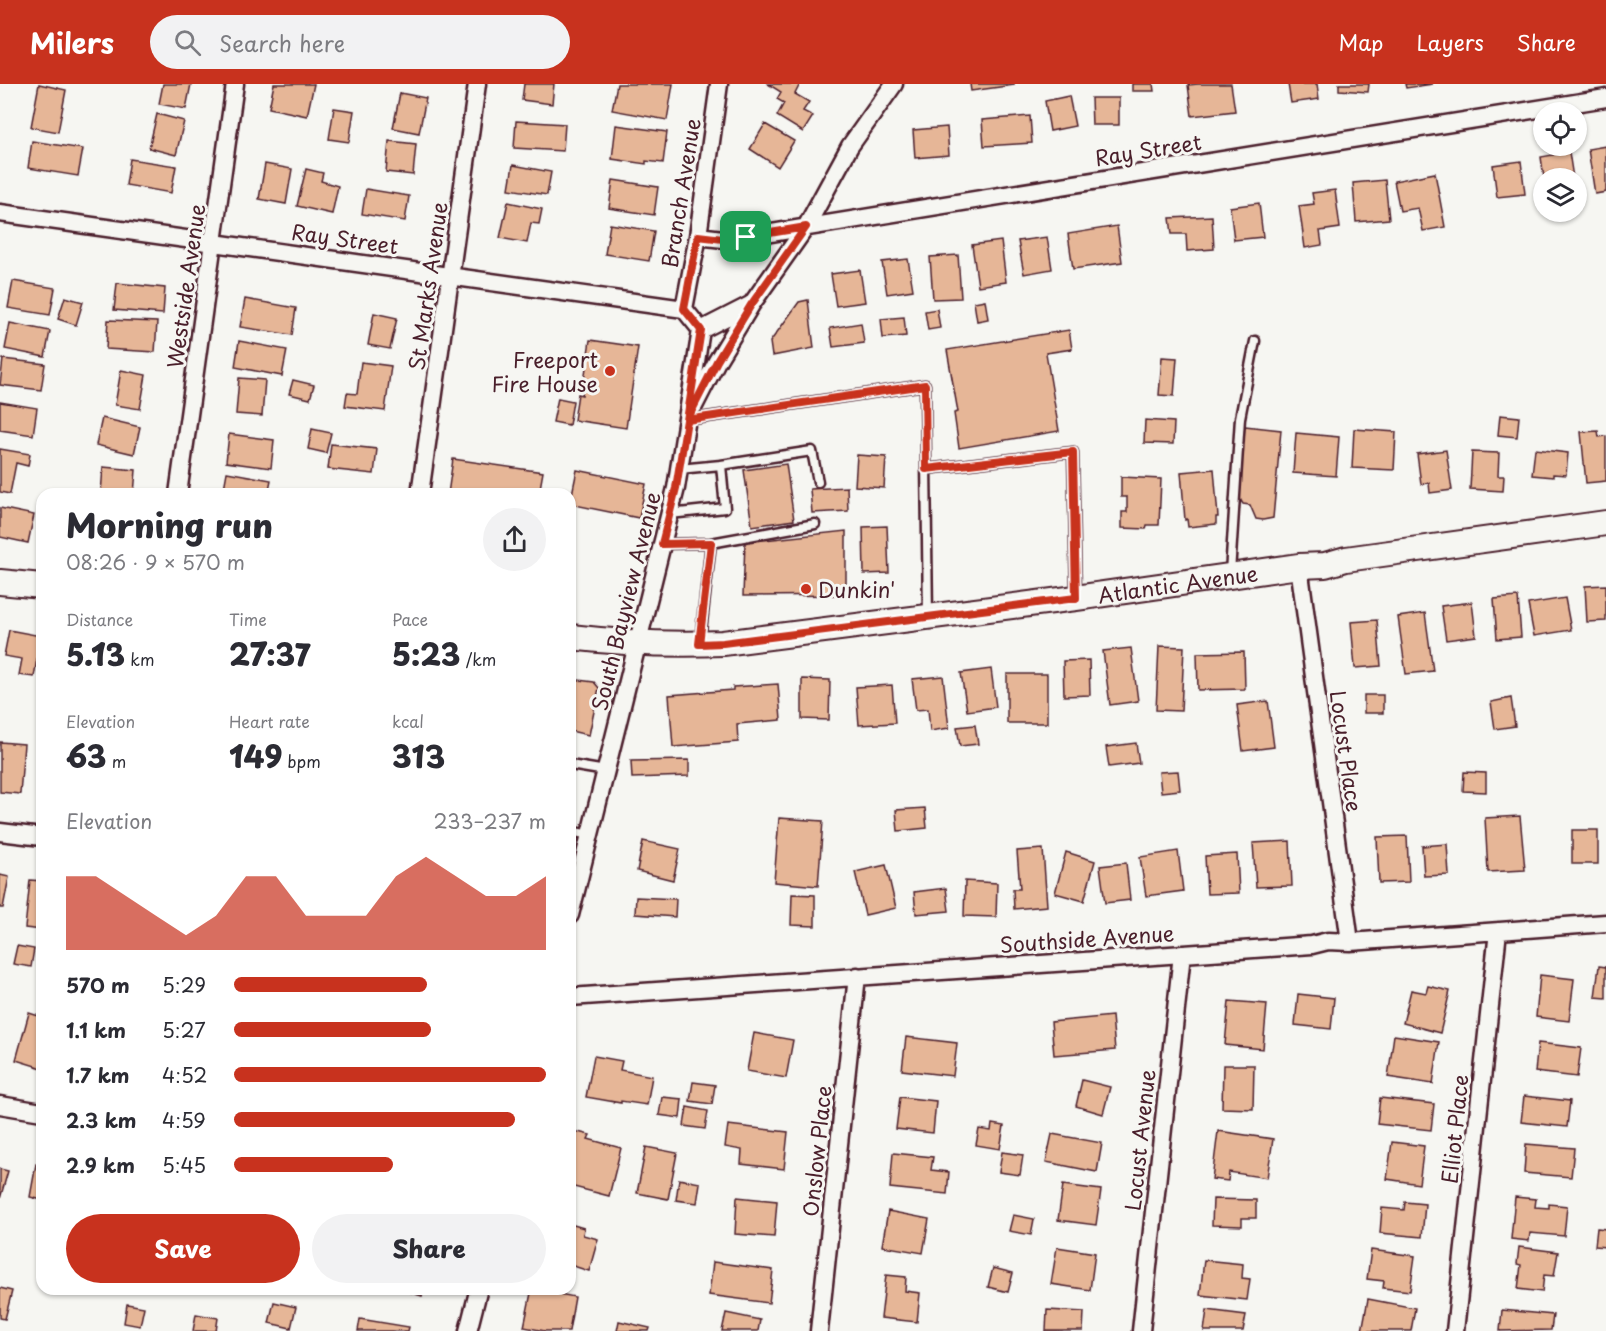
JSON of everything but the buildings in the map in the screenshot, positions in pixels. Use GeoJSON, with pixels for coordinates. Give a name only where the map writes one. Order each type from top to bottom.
{"type":"FeatureCollection","features":[{"type":"Feature","properties":{"kind":"main road","name":"Atlantic Avenue"},"geometry":{"type":"LineString","coordinates":[[576,638],[637,644],[699,644],[735,641],[1076,598],[1299,566],[1325,565],[1346,559],[1606,523]]}},
{"type":"Feature","properties":{"kind":"main road"},"geometry":{"type":"LineString","coordinates":[[0,582],[36,585]]}},
{"type":"Feature","properties":{"kind":"street","name":"Westside Avenue"},"geometry":{"type":"LineString","coordinates":[[179,488],[235,84]]}},
{"type":"Feature","properties":{"kind":"street","name":"St Marks Avenue"},"geometry":{"type":"LineString","coordinates":[[421,488],[477,84]]}},
{"type":"Feature","properties":{"kind":"street","name":"Branch Avenue"},"geometry":{"type":"LineString","coordinates":[[684,309],[698,236],[719,84]]}},
{"type":"Feature","properties":{"kind":"street"},"geometry":{"type":"LineString","coordinates":[[687,420],[717,361],[751,305],[806,227],[850,146],[894,84]]}},
{"type":"Feature","properties":{"kind":"street","name":"Ray Street"},"geometry":{"type":"LineString","coordinates":[[698,236],[723,239],[806,227],[1606,98]]}},
{"type":"Feature","properties":{"kind":"street","name":"Ray Street"},"geometry":{"type":"LineString","coordinates":[[0,213],[684,309]]}},
{"type":"Feature","properties":{"kind":"street"},"geometry":{"type":"LineString","coordinates":[[684,309],[701,330],[751,305]]}},
{"type":"Feature","properties":{"kind":"street","name":"South Bayview Avenue"},"geometry":{"type":"LineString","coordinates":[[576,882],[590,835],[670,514],[701,330]]}},
{"type":"Feature","properties":{"kind":"street","name":"Locust Place"},"geometry":{"type":"LineString","coordinates":[[1299,566],[1350,942]]}},
{"type":"Feature","properties":{"kind":"street"},"geometry":{"type":"LineString","coordinates":[[0,832],[36,836]]}},
{"type":"Feature","properties":{"kind":"street","name":"Southside Avenue"},"geometry":{"type":"LineString","coordinates":[[576,997],[1606,923]]}},
{"type":"Feature","properties":{"kind":"street","name":"Elliot Place"},"geometry":{"type":"LineString","coordinates":[[1455,1331],[1498,931]]}},
{"type":"Feature","properties":{"kind":"street","name":"Locust Avenue"},"geometry":{"type":"LineString","coordinates":[[1141,1331],[1182,954]]}},
{"type":"Feature","properties":{"kind":"street","name":"Onslow Place"},"geometry":{"type":"LineString","coordinates":[[819,1331],[857,976]]}},
{"type":"Feature","properties":{"kind":"street"},"geometry":{"type":"LineString","coordinates":[[0,1105],[36,1111]]}},
{"type":"Feature","properties":{"kind":"street"},"geometry":{"type":"LineString","coordinates":[[468,1331],[477,1295]]}},
{"type":"Feature","properties":{"kind":"lane"},"geometry":{"type":"LineString","coordinates":[[1229,576],[1240,418],[1255,341]]}},
{"type":"Feature","properties":{"kind":"lane"},"geometry":{"type":"LineString","coordinates":[[687,420],[925,385],[928,617]]}},
{"type":"Feature","properties":{"kind":"lane"},"geometry":{"type":"LineString","coordinates":[[679,469],[812,451],[818,482]]}},
{"type":"Feature","properties":{"kind":"lane"},"geometry":{"type":"LineString","coordinates":[[926,469],[1073,452],[1076,598]]}},
{"type":"Feature","properties":{"kind":"lane"},"geometry":{"type":"LineString","coordinates":[[670,514],[725,508],[721,465]]}},
{"type":"Feature","properties":{"kind":"lane"},"geometry":{"type":"LineString","coordinates":[[662,544],[711,543],[815,524]]}},
{"type":"Feature","properties":{"kind":"lane"},"geometry":{"type":"LineString","coordinates":[[699,644],[711,543]]}},
{"type":"Feature","properties":{"kind":"lane"},"geometry":{"type":"LineString","coordinates":[[576,766],[606,771]]}},
{"type":"Feature","properties":{"kind":"lane"},"geometry":{"type":"LineString","coordinates":[[576,832],[590,835]]}},
{"type":"Feature","properties":{"kind":"place","name":"Freeport Fire House"},"geometry":{"type":"Point","coordinates":[610,371]}},
{"type":"Feature","properties":{"kind":"place","name":"Dunkin'"},"geometry":{"type":"Point","coordinates":[806,589]}},
{"type":"Feature","properties":{"kind":"route"},"geometry":{"type":"LineString","coordinates":[[746,237],[723,239],[698,236],[684,309],[701,330],[687,420],[925,385],[926,469],[1073,452],[1076,598],[723,643],[699,644],[711,543],[662,544],[676,488],[687,420],[717,361],[751,305],[806,227],[746,237]]}}]}
